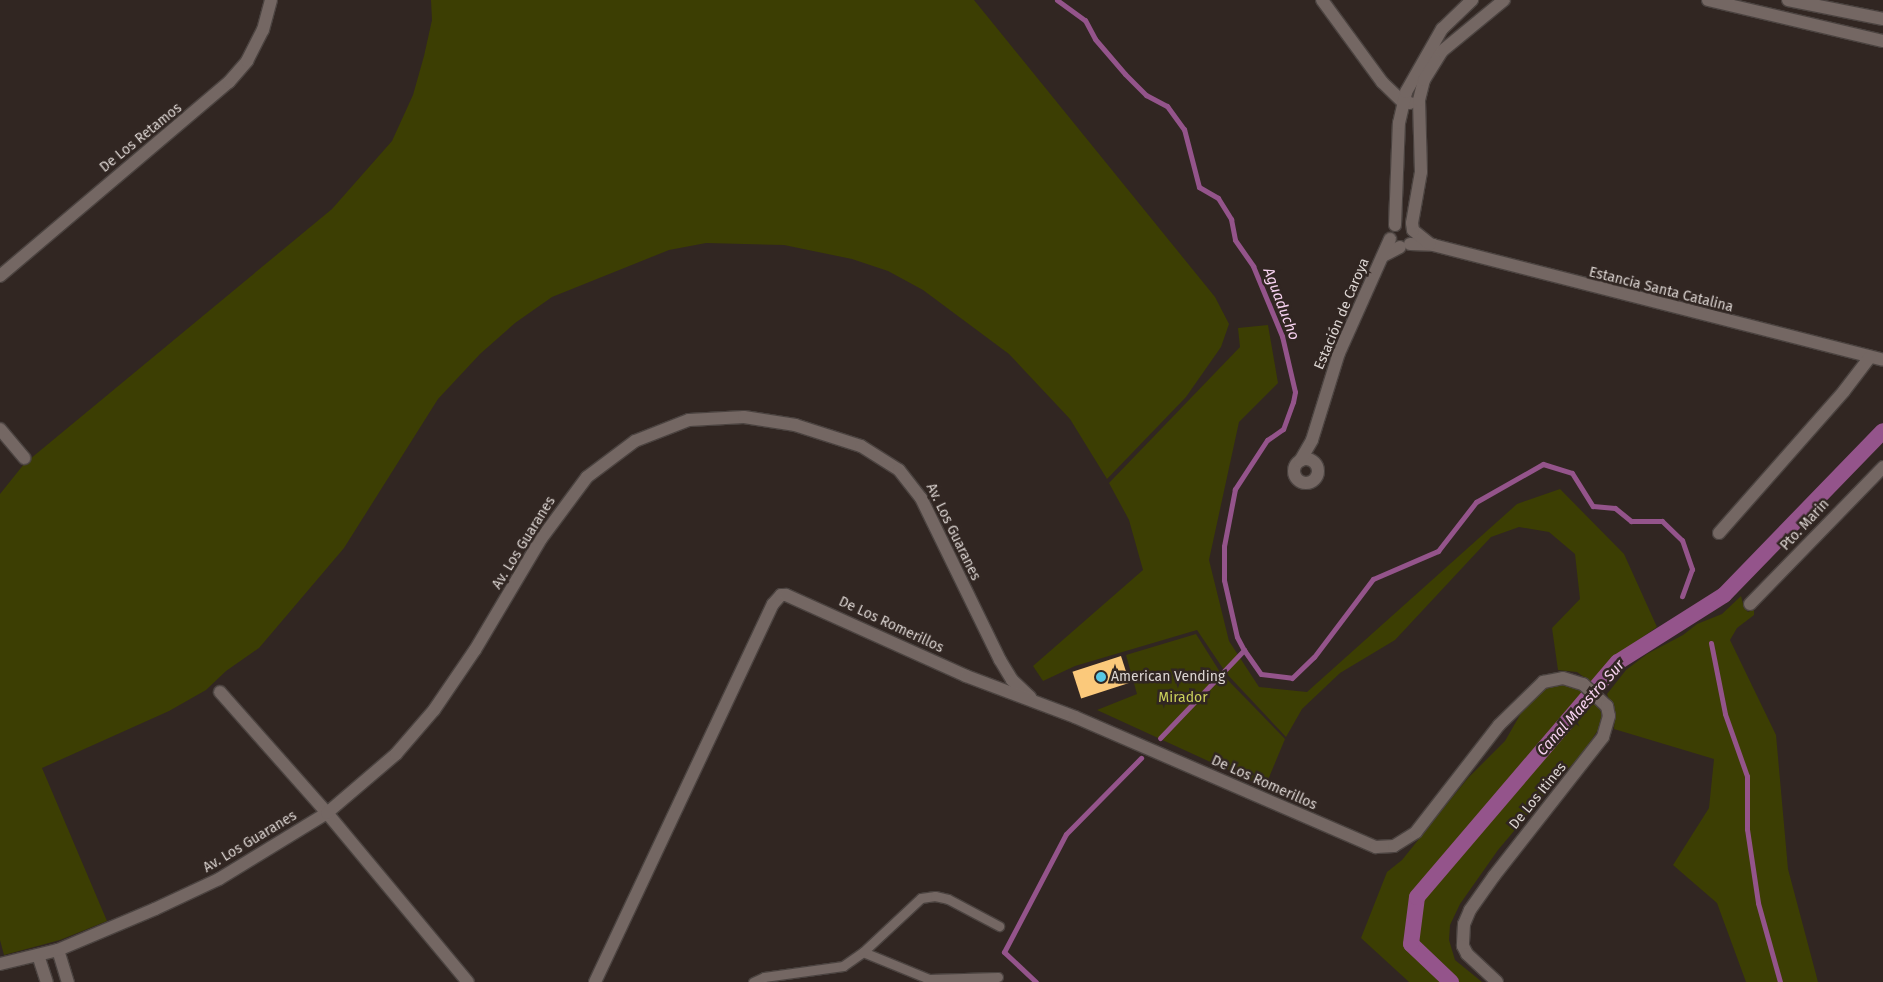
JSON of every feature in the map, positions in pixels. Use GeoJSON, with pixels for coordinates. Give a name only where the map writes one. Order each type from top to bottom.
{"type":"FeatureCollection","features":[{"type":"Feature","properties":{"kind":"street","name":"De Los Retamos"},"geometry":{"type":"LineString","coordinates":[[0,276],[229,82],[247,61],[263,30],[271,0]]}},
{"type":"Feature","properties":{"kind":"street"},"geometry":{"type":"LineString","coordinates":[[1322,0],[1382,82],[1404,102],[1420,105]]}},
{"type":"Feature","properties":{"kind":"street"},"geometry":{"type":"LineString","coordinates":[[1413,230],[1403,223],[1395,225],[1399,122],[1404,102],[1438,37],[1472,0]]}},
{"type":"Feature","properties":{"kind":"street"},"geometry":{"type":"LineString","coordinates":[[1390,239],[1405,245],[1413,230],[1422,158],[1420,105],[1424,80],[1442,52],[1504,0]]}},
{"type":"Feature","properties":{"kind":"street"},"geometry":{"type":"LineString","coordinates":[[1708,0],[1883,41]]}},
{"type":"Feature","properties":{"kind":"street"},"geometry":{"type":"LineString","coordinates":[[1788,0],[1883,19]]}},
{"type":"Feature","properties":{"kind":"street","name":"Estación de Caroya"},"geometry":{"type":"LineString","coordinates":[[1300,461],[1312,440],[1339,353],[1395,225]]}},
{"type":"Feature","properties":{"kind":"street","name":"Estancia Santa Catalina"},"geometry":{"type":"LineString","coordinates":[[1413,230],[1432,246]]}},
{"type":"Feature","properties":{"kind":"street","name":"Estación de Caroya"},"geometry":{"type":"LineString","coordinates":[[1383,256],[1405,245]]}},
{"type":"Feature","properties":{"kind":"street","name":"Estancia Santa Catalina"},"geometry":{"type":"LineString","coordinates":[[1405,245],[1432,246],[1877,358]]}},
{"type":"Feature","properties":{"kind":"street"},"geometry":{"type":"LineString","coordinates":[[1718,532],[1844,391],[1877,358]]}},
{"type":"Feature","properties":{"kind":"street","name":"Av. Los Guaranes"},"geometry":{"type":"LineString","coordinates":[[0,964],[58,950],[218,879],[327,813],[396,754],[434,710],[475,650],[541,539],[587,477],[635,441],[689,420],[744,417],[795,424],[861,446],[899,470],[921,498],[1000,660],[1012,680],[1036,701]]}},
{"type":"Feature","properties":{"kind":"street"},"geometry":{"type":"LineString","coordinates":[[0,429],[24,458]]}},
{"type":"Feature","properties":{"kind":"street","name":"Estación de Caroya"},"geometry":{"type":"LineString","coordinates":[[1312,440],[1316,464]]}},
{"type":"Feature","properties":{"kind":"street"},"geometry":{"type":"LineString","coordinates":[[1310,460],[1316,464],[1317,476],[1304,482],[1295,473],[1300,461],[1310,460]]}},
{"type":"Feature","properties":{"kind":"street","name":"Pto. Marin"},"geometry":{"type":"LineString","coordinates":[[1750,604],[1883,466]]}},
{"type":"Feature","properties":{"kind":"street","name":"De Los Romerillos"},"geometry":{"type":"LineString","coordinates":[[595,982],[773,604],[781,595],[802,600],[966,676],[1036,701],[1348,836],[1386,847]]}},
{"type":"Feature","properties":{"kind":"street","name":"De Los Itines"},"geometry":{"type":"LineString","coordinates":[[1386,847],[1403,842],[1416,832],[1468,766],[1504,732],[1524,698],[1553,678],[1572,679],[1583,684],[1602,699],[1609,716],[1596,748],[1494,876],[1470,910],[1464,924],[1463,946],[1467,954],[1497,982]]}},
{"type":"Feature","properties":{"kind":"street"},"geometry":{"type":"LineString","coordinates":[[220,692],[327,813],[468,982]]}},
{"type":"Feature","properties":{"kind":"street"},"geometry":{"type":"LineString","coordinates":[[58,950],[68,982]]}},
{"type":"Feature","properties":{"kind":"street"},"geometry":{"type":"LineString","coordinates":[[38,954],[47,982]]}},
{"type":"Feature","properties":{"kind":"lane"},"geometry":{"type":"LineString","coordinates":[[753,982],[764,977],[843,966],[863,952],[921,898],[935,896],[948,899],[1000,926]]}},
{"type":"Feature","properties":{"kind":"lane"},"geometry":{"type":"LineString","coordinates":[[863,952],[929,979],[998,977]]}},
{"type":"Feature","properties":{"kind":"green space"},"geometry":{"type":"Polygon","coordinates":[[[431,0],[974,0],[1215,297],[1229,324],[1221,347],[1186,397],[1107,479],[1070,419],[1009,354],[923,290],[888,271],[852,259],[784,245],[706,243],[669,250],[552,297],[515,323],[480,354],[438,399],[344,548],[259,648],[226,671],[206,690],[169,711],[42,768],[107,921],[60,940],[4,955],[0,940],[0,494],[24,464],[332,209],[392,141],[413,95],[424,56],[432,20],[431,0]]]}},
{"type":"Feature","properties":{"kind":"green space"},"geometry":{"type":"Polygon","coordinates":[[[1268,325],[1278,383],[1239,422],[1209,560],[1229,641],[1259,687],[1307,692],[1517,504],[1560,489],[1624,554],[1657,627],[1612,658],[1591,682],[1577,672],[1558,670],[1552,628],[1580,599],[1575,554],[1549,532],[1519,527],[1491,537],[1395,640],[1340,673],[1302,709],[1286,737],[1226,673],[1197,630],[1075,666],[1043,681],[1033,666],[1143,570],[1129,520],[1109,483],[1240,347],[1238,328],[1268,325]]]}},
{"type":"Feature","properties":{"kind":"green space"},"geometry":{"type":"Polygon","coordinates":[[[1741,596],[1744,608],[1748,612],[1754,609],[1754,615],[1737,628],[1730,640],[1776,735],[1788,869],[1818,982],[1746,982],[1717,903],[1673,865],[1709,808],[1714,759],[1614,729],[1615,715],[1607,694],[1626,670],[1647,654],[1683,635],[1697,624],[1722,614],[1741,596]]]}},
{"type":"Feature","properties":{"kind":"green space","name":"Mirador"},"geometry":{"type":"Polygon","coordinates":[[[1196,634],[1220,672],[1285,739],[1265,787],[1097,710],[1137,694],[1126,655],[1196,634]]]}},
{"type":"Feature","properties":{"kind":"green space"},"geometry":{"type":"Polygon","coordinates":[[[1565,683],[1580,688],[1597,703],[1602,715],[1598,730],[1579,758],[1561,775],[1498,850],[1460,904],[1450,925],[1449,940],[1455,960],[1482,982],[1409,982],[1361,938],[1387,872],[1402,860],[1468,778],[1505,741],[1528,701],[1542,690],[1565,683]]]}},
{"type":"Feature","properties":{"kind":"building","name":"American Vending"},"geometry":{"type":"Polygon","coordinates":[[[1121,656],[1130,683],[1081,698],[1072,672],[1121,656]]]}},
{"type":"Feature","properties":{"kind":"waterway","name":"Aguaducho"},"geometry":{"type":"LineString","coordinates":[[1057,0],[1085,20],[1095,39],[1125,74],[1146,95],[1167,106],[1184,129],[1199,187],[1218,198],[1231,219],[1235,240],[1253,266],[1282,336],[1295,392],[1293,402],[1283,429],[1267,440],[1235,489],[1224,546],[1224,580],[1237,637],[1244,650]]}},
{"type":"Feature","properties":{"kind":"waterway","name":"Canal Maestro Sur"},"geometry":{"type":"LineString","coordinates":[[1451,982],[1411,944],[1417,897],[1618,662],[1724,595],[1883,431]]}},
{"type":"Feature","properties":{"kind":"waterway"},"geometry":{"type":"LineString","coordinates":[[1160,738],[1244,650],[1261,674],[1292,678],[1314,657],[1373,579],[1438,551],[1476,502],[1543,464],[1572,473],[1593,506],[1615,508],[1631,521],[1662,521],[1682,540],[1692,569],[1682,596]]}},
{"type":"Feature","properties":{"kind":"waterway"},"geometry":{"type":"LineString","coordinates":[[1711,643],[1725,714],[1747,776],[1747,829],[1758,903],[1780,982]]}},
{"type":"Feature","properties":{"kind":"waterway"},"geometry":{"type":"LineString","coordinates":[[1036,982],[1004,952],[1066,834],[1141,758]]}},
{"type":"Feature","properties":{"kind":"place","name":"American Vending"},"geometry":{"type":"Point","coordinates":[1101,677]}}]}
